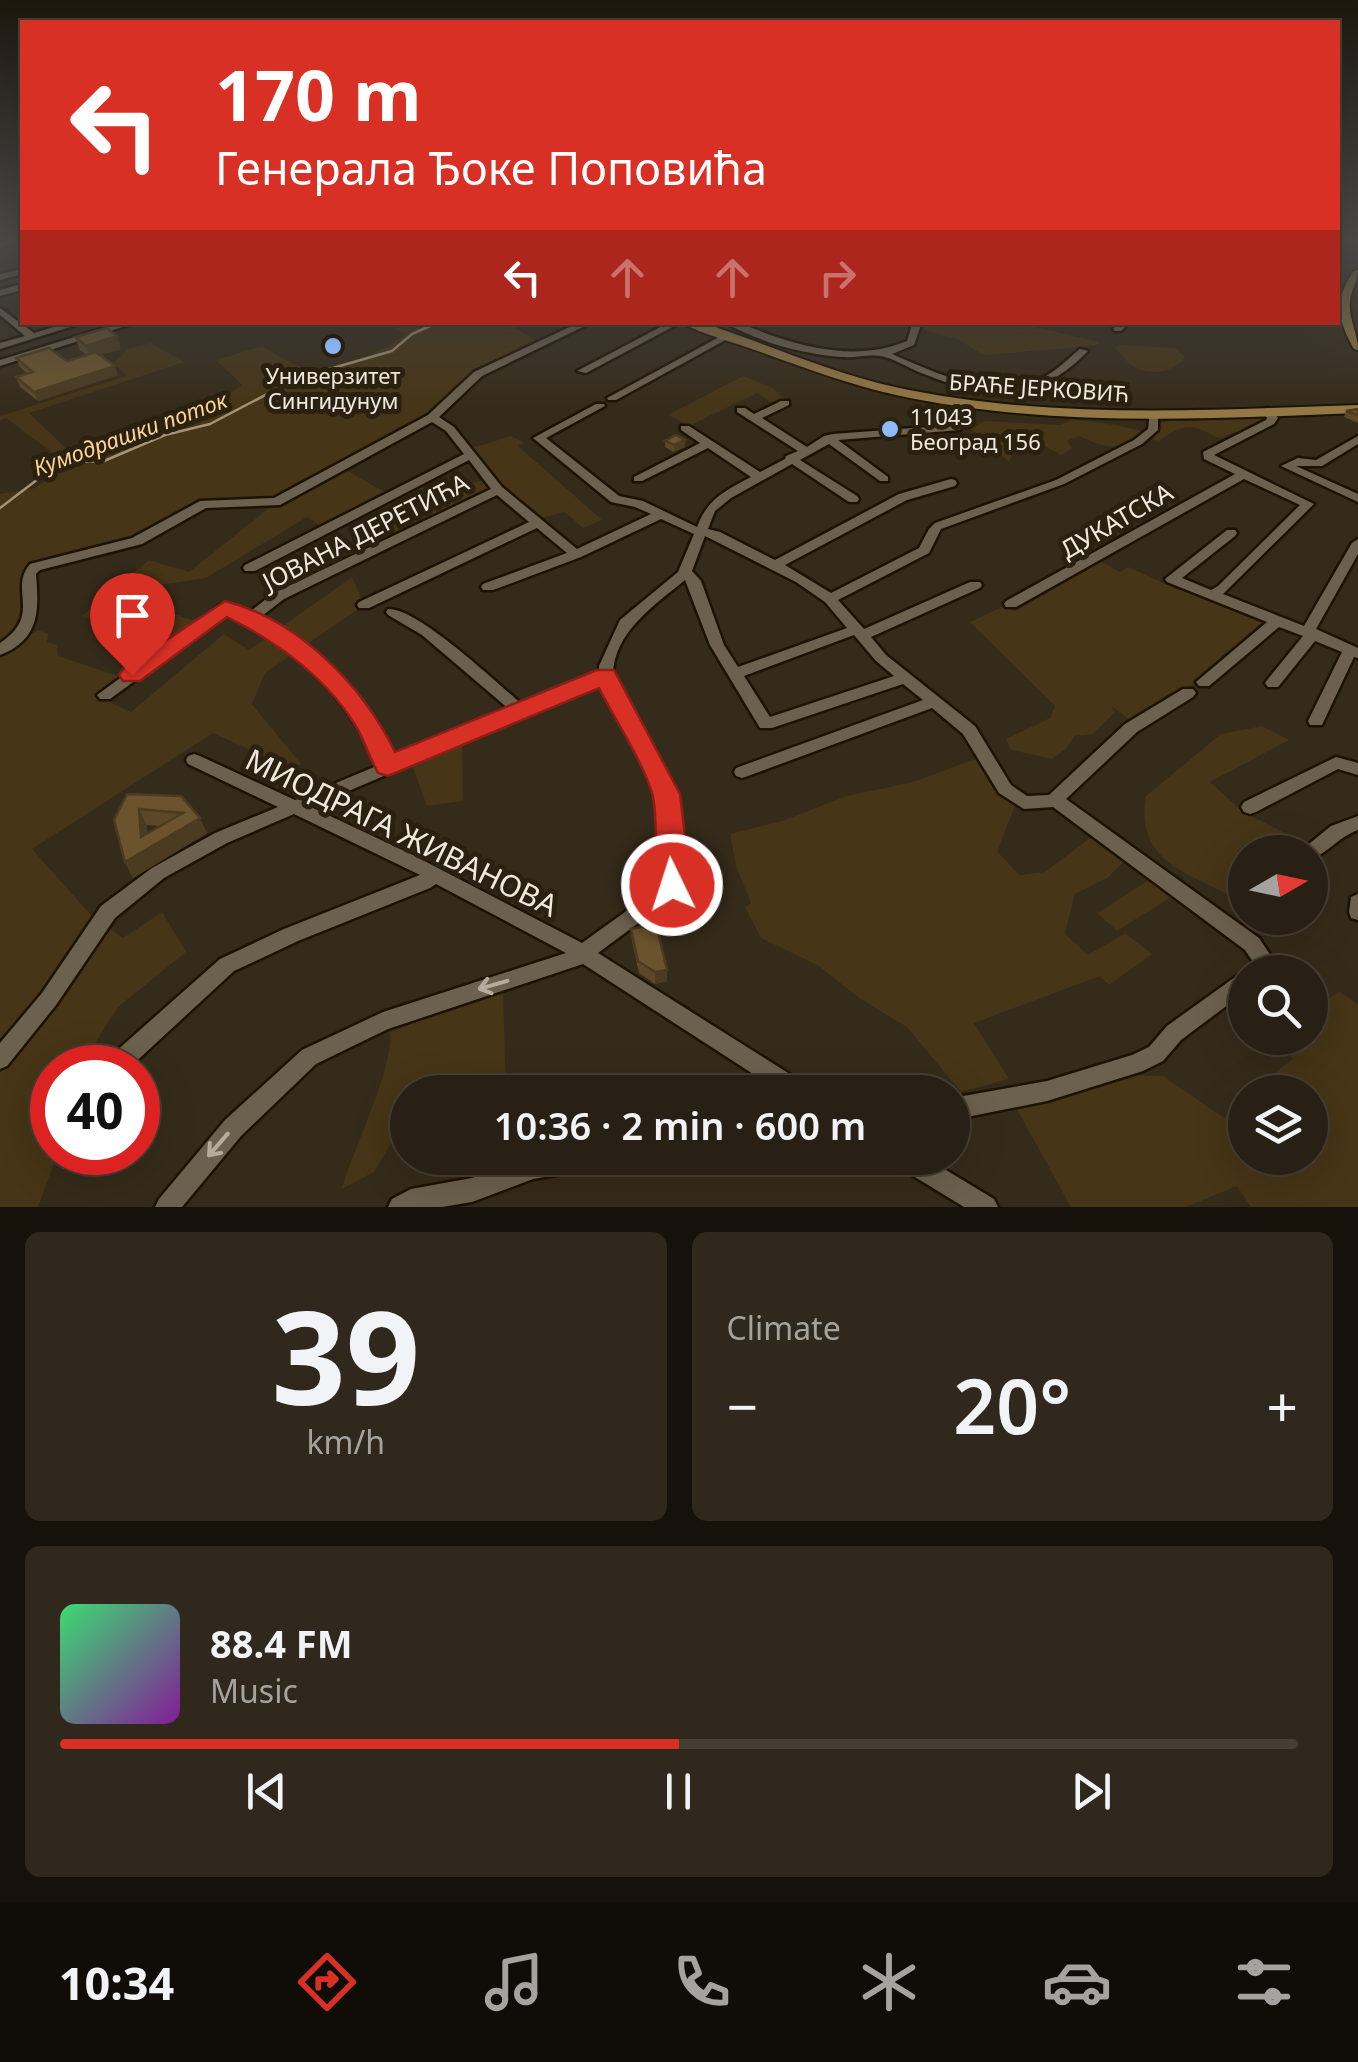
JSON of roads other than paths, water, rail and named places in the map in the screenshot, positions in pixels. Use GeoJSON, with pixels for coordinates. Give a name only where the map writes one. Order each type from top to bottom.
{"type":"FeatureCollection","features":[{"type":"Feature","properties":{"kind":"main road"},"geometry":{"type":"LineString","coordinates":[[1342,296],[1346,323],[1358,346]]}},
{"type":"Feature","properties":{"kind":"main road","name":"БРАЋЕ ЈЕРКОВИЋ"},"geometry":{"type":"LineString","coordinates":[[701,325],[727,330],[774,355],[849,380],[959,403],[1062,413],[1358,409]]}},
{"type":"Feature","properties":{"kind":"street"},"geometry":{"type":"LineString","coordinates":[[0,311],[33,336]]}},
{"type":"Feature","properties":{"kind":"street"},"geometry":{"type":"LineString","coordinates":[[0,346],[72,325]]}},
{"type":"Feature","properties":{"kind":"street"},"geometry":{"type":"LineString","coordinates":[[0,361],[113,325]]}},
{"type":"Feature","properties":{"kind":"street"},"geometry":{"type":"LineString","coordinates":[[0,361],[124,325]]}},
{"type":"Feature","properties":{"kind":"street"},"geometry":{"type":"LineString","coordinates":[[0,650],[28,627],[32,613],[29,574],[35,567],[137,541],[204,504],[272,503],[432,418],[478,374],[583,325]]}},
{"type":"Feature","properties":{"kind":"street"},"geometry":{"type":"LineString","coordinates":[[582,371],[672,325]]}},
{"type":"Feature","properties":{"kind":"street"},"geometry":{"type":"LineString","coordinates":[[882,353],[911,343],[917,325]]}},
{"type":"Feature","properties":{"kind":"street"},"geometry":{"type":"LineString","coordinates":[[1083,352],[1036,384],[994,388],[946,380],[882,353],[790,346],[727,330],[539,438],[615,499],[639,504],[659,516],[716,534],[830,600],[904,678],[974,736],[1001,784],[1018,800],[1041,804],[1054,800],[1131,728],[1188,693]]}},
{"type":"Feature","properties":{"kind":"street"},"geometry":{"type":"LineString","coordinates":[[774,355],[790,346]]}},
{"type":"Feature","properties":{"kind":"street"},"geometry":{"type":"LineString","coordinates":[[754,418],[785,403]]}},
{"type":"Feature","properties":{"kind":"street"},"geometry":{"type":"LineString","coordinates":[[167,1207],[232,1128],[309,1057],[400,1015],[585,954],[666,893],[674,877],[666,794],[606,676],[611,653],[628,618],[686,571],[712,506],[828,438],[956,428],[965,419],[959,403]]}},
{"type":"Feature","properties":{"kind":"street"},"geometry":{"type":"LineString","coordinates":[[741,410],[804,450]]}},
{"type":"Feature","properties":{"kind":"street"},"geometry":{"type":"LineString","coordinates":[[1213,594],[1223,589],[1308,504],[1208,455],[1270,422],[1273,418],[1267,411]]}},
{"type":"Feature","properties":{"kind":"street"},"geometry":{"type":"LineString","coordinates":[[830,600],[924,550],[937,528],[1032,494],[1133,445],[1153,430],[1154,414]]}},
{"type":"Feature","properties":{"kind":"street"},"geometry":{"type":"LineString","coordinates":[[432,418],[450,429],[498,490],[576,554]]}},
{"type":"Feature","properties":{"kind":"street"},"geometry":{"type":"LineString","coordinates":[[685,428],[759,476]]}},
{"type":"Feature","properties":{"kind":"street"},"geometry":{"type":"LineString","coordinates":[[828,438],[884,479]]}},
{"type":"Feature","properties":{"kind":"street"},"geometry":{"type":"LineString","coordinates":[[1358,439],[1318,464],[1297,461],[1288,466],[1293,472],[1358,498]]}},
{"type":"Feature","properties":{"kind":"street"},"geometry":{"type":"LineString","coordinates":[[638,479],[709,444]]}},
{"type":"Feature","properties":{"kind":"street"},"geometry":{"type":"LineString","coordinates":[[250,568],[470,455]]}},
{"type":"Feature","properties":{"kind":"street"},"geometry":{"type":"LineString","coordinates":[[790,458],[853,500]]}},
{"type":"Feature","properties":{"kind":"street","name":"ДУКАТСКА"},"geometry":{"type":"LineString","coordinates":[[1010,604],[1244,474]]}},
{"type":"Feature","properties":{"kind":"street"},"geometry":{"type":"LineString","coordinates":[[774,566],[903,497],[951,483]]}},
{"type":"Feature","properties":{"kind":"street","name":"ЈОВАНА ДЕРЕТИЋА"},"geometry":{"type":"LineString","coordinates":[[105,695],[225,608],[248,619],[279,596],[498,490]]}},
{"type":"Feature","properties":{"kind":"street"},"geometry":{"type":"LineString","coordinates":[[488,587],[576,554],[659,516]]}},
{"type":"Feature","properties":{"kind":"street"},"geometry":{"type":"LineString","coordinates":[[364,605],[535,524]]}},
{"type":"Feature","properties":{"kind":"street"},"geometry":{"type":"LineString","coordinates":[[1232,532],[1173,577],[1177,582],[1354,652],[1316,721]]}},
{"type":"Feature","properties":{"kind":"street"},"geometry":{"type":"LineString","coordinates":[[1273,683],[1311,632],[1358,543]]}},
{"type":"Feature","properties":{"kind":"street"},"geometry":{"type":"LineString","coordinates":[[686,571],[691,575],[717,645],[763,722],[770,724],[904,678]]}},
{"type":"Feature","properties":{"kind":"street"},"geometry":{"type":"LineString","coordinates":[[734,674],[860,632],[975,585]]}},
{"type":"Feature","properties":{"kind":"street"},"geometry":{"type":"LineString","coordinates":[[393,612],[426,632],[522,712]]}},
{"type":"Feature","properties":{"kind":"street"},"geometry":{"type":"LineString","coordinates":[[248,619],[276,632],[301,651],[347,696],[366,718],[388,766]]}},
{"type":"Feature","properties":{"kind":"street"},"geometry":{"type":"LineString","coordinates":[[1204,682],[1278,620]]}},
{"type":"Feature","properties":{"kind":"street"},"geometry":{"type":"LineString","coordinates":[[0,1059],[49,999],[98,924],[123,899],[194,851],[606,676]]}},
{"type":"Feature","properties":{"kind":"street"},"geometry":{"type":"LineString","coordinates":[[742,772],[933,702]]}},
{"type":"Feature","properties":{"kind":"street","name":"МИОДРАГА ЖИВАНОВА"},"geometry":{"type":"LineString","coordinates":[[194,760],[434,874],[585,954],[773,1075]]}},
{"type":"Feature","properties":{"kind":"street"},"geometry":{"type":"LineString","coordinates":[[1250,807],[1336,763],[1358,769]]}},
{"type":"Feature","properties":{"kind":"street"},"geometry":{"type":"LineString","coordinates":[[1054,800],[1252,944],[1259,955]]}},
{"type":"Feature","properties":{"kind":"street"},"geometry":{"type":"LineString","coordinates":[[1328,838],[1358,823]]}},
{"type":"Feature","properties":{"kind":"street"},"geometry":{"type":"LineString","coordinates":[[138,1045],[227,965],[290,934],[424,882],[434,874]]}},
{"type":"Feature","properties":{"kind":"street"},"geometry":{"type":"LineString","coordinates":[[1358,902],[1358,912]]}},
{"type":"Feature","properties":{"kind":"street"},"geometry":{"type":"LineString","coordinates":[[970,1106],[1048,1091],[1136,1064],[1156,1054],[1174,1033],[1228,993]]}},
{"type":"Feature","properties":{"kind":"street"},"geometry":{"type":"LineString","coordinates":[[400,1207],[418,1199],[472,1190],[514,1175]]}},
{"type":"Feature","properties":{"kind":"street"},"geometry":{"type":"LineString","coordinates":[[932,1175],[986,1207]]}},
{"type":"Feature","properties":{"kind":"waterway","name":"Кумодрашки поток"},"geometry":{"type":"LineString","coordinates":[[0,508],[42,476],[78,462],[104,461],[165,435],[210,424],[298,378],[392,351],[412,334],[432,325]]}},
{"type":"Feature","properties":{"kind":"place","name":"Универзитет Сингидунум"},"geometry":{"type":"Point","coordinates":[333,346]}},
{"type":"Feature","properties":{"kind":"place","name":"11043 Београд 156"},"geometry":{"type":"Point","coordinates":[890,429]}}]}
